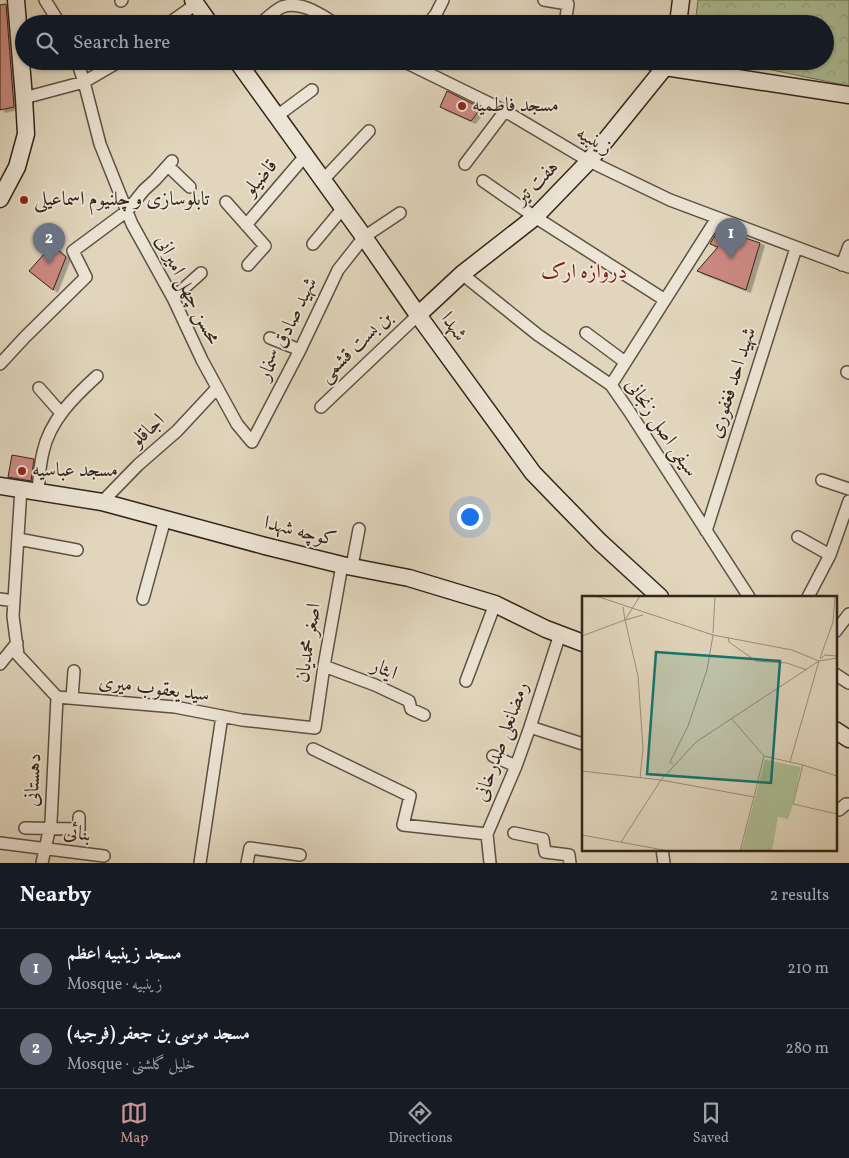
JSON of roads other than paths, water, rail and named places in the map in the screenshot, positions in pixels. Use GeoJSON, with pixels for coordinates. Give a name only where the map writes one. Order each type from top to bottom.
{"type":"FeatureCollection","features":[{"type":"Feature","properties":{"kind":"street"},"geometry":{"type":"LineString","coordinates":[[16,0],[17,15]]}},
{"type":"Feature","properties":{"kind":"street"},"geometry":{"type":"LineString","coordinates":[[45,0],[54,15]]}},
{"type":"Feature","properties":{"kind":"street"},"geometry":{"type":"LineString","coordinates":[[435,15],[443,0]]}},
{"type":"Feature","properties":{"kind":"street"},"geometry":{"type":"LineString","coordinates":[[544,0],[568,4],[566,15]]}},
{"type":"Feature","properties":{"kind":"street"},"geometry":{"type":"LineString","coordinates":[[674,15],[676,0]]}},
{"type":"Feature","properties":{"kind":"street"},"geometry":{"type":"LineString","coordinates":[[680,15],[682,0]]}},
{"type":"Feature","properties":{"kind":"street"},"geometry":{"type":"LineString","coordinates":[[179,15],[195,2],[204,15]]}},
{"type":"Feature","properties":{"kind":"street"},"geometry":{"type":"LineString","coordinates":[[271,15],[280,8],[290,5],[309,8],[321,15]]}},
{"type":"Feature","properties":{"kind":"street"},"geometry":{"type":"LineString","coordinates":[[0,199],[17,167],[26,134],[22,70]]}},
{"type":"Feature","properties":{"kind":"street","name":"محسن چهل امیرانی"},"geometry":{"type":"LineString","coordinates":[[80,70],[100,144],[132,224],[173,298],[217,388],[237,424],[252,442]]}},
{"type":"Feature","properties":{"kind":"street"},"geometry":{"type":"LineString","coordinates":[[24,98],[84,82],[105,70]]}},
{"type":"Feature","properties":{"kind":"street","name":"شهدا"},"geometry":{"type":"LineString","coordinates":[[244,70],[533,473],[600,542],[659,596]]}},
{"type":"Feature","properties":{"kind":"street","name":"زینبیه"},"geometry":{"type":"LineString","coordinates":[[421,70],[505,111],[589,161],[670,200],[845,266]]}},
{"type":"Feature","properties":{"kind":"street","name":"هفت تیر"},"geometry":{"type":"LineString","coordinates":[[418,315],[462,274],[535,217],[589,161],[663,70]]}},
{"type":"Feature","properties":{"kind":"street"},"geometry":{"type":"LineString","coordinates":[[703,70],[849,95]]}},
{"type":"Feature","properties":{"kind":"street"},"geometry":{"type":"LineString","coordinates":[[277,116],[312,90]]}},
{"type":"Feature","properties":{"kind":"street"},"geometry":{"type":"LineString","coordinates":[[465,164],[505,111]]}},
{"type":"Feature","properties":{"kind":"street"},"geometry":{"type":"LineString","coordinates":[[323,180],[369,131]]}},
{"type":"Feature","properties":{"kind":"street","name":"قاضیلو"},"geometry":{"type":"LineString","coordinates":[[246,224],[305,156]]}},
{"type":"Feature","properties":{"kind":"street"},"geometry":{"type":"LineString","coordinates":[[0,364],[86,277],[73,251],[127,211],[170,163],[190,187]]}},
{"type":"Feature","properties":{"kind":"street"},"geometry":{"type":"LineString","coordinates":[[483,181],[535,217],[664,300]]}},
{"type":"Feature","properties":{"kind":"street"},"geometry":{"type":"LineString","coordinates":[[226,202],[265,246],[248,265]]}},
{"type":"Feature","properties":{"kind":"street"},"geometry":{"type":"LineString","coordinates":[[313,244],[343,208]]}},
{"type":"Feature","properties":{"kind":"street","name":"شهید صادق سنمار"},"geometry":{"type":"LineString","coordinates":[[252,442],[300,350],[338,270],[364,237],[400,213]]}},
{"type":"Feature","properties":{"kind":"street"},"geometry":{"type":"LineString","coordinates":[[610,385],[716,218]]}},
{"type":"Feature","properties":{"kind":"street"},"geometry":{"type":"LineString","coordinates":[[845,266],[849,246]]}},
{"type":"Feature","properties":{"kind":"street","name":"شهید احد فغفوری"},"geometry":{"type":"LineString","coordinates":[[706,531],[796,248]]}},
{"type":"Feature","properties":{"kind":"street"},"geometry":{"type":"LineString","coordinates":[[173,298],[201,273]]}},
{"type":"Feature","properties":{"kind":"street","name":"سیفی اصل زنجانی"},"geometry":{"type":"LineString","coordinates":[[462,274],[538,335],[610,385],[629,411],[748,596]]}},
{"type":"Feature","properties":{"kind":"street","name":"بن بست قشمی"},"geometry":{"type":"LineString","coordinates":[[321,407],[418,315]]}},
{"type":"Feature","properties":{"kind":"street"},"geometry":{"type":"LineString","coordinates":[[586,333],[625,362]]}},
{"type":"Feature","properties":{"kind":"street"},"geometry":{"type":"LineString","coordinates":[[270,338],[300,350]]}},
{"type":"Feature","properties":{"kind":"street"},"geometry":{"type":"LineString","coordinates":[[38,491],[42,452],[51,428],[76,395],[97,376]]}},
{"type":"Feature","properties":{"kind":"street"},"geometry":{"type":"LineString","coordinates":[[39,388],[61,413]]}},
{"type":"Feature","properties":{"kind":"street","name":"اجاقلو"},"geometry":{"type":"LineString","coordinates":[[102,502],[177,431],[217,388]]}},
{"type":"Feature","properties":{"kind":"street"},"geometry":{"type":"LineString","coordinates":[[822,480],[849,489]]}},
{"type":"Feature","properties":{"kind":"street","name":"کوچه شهدا"},"geometry":{"type":"LineString","coordinates":[[0,486],[102,502],[266,546],[409,578],[495,604],[546,629],[582,643]]}},
{"type":"Feature","properties":{"kind":"street"},"geometry":{"type":"LineString","coordinates":[[21,488],[12,616],[18,655],[57,697]]}},
{"type":"Feature","properties":{"kind":"street"},"geometry":{"type":"LineString","coordinates":[[809,596],[830,554],[849,501]]}},
{"type":"Feature","properties":{"kind":"street"},"geometry":{"type":"LineString","coordinates":[[143,599],[165,518]]}},
{"type":"Feature","properties":{"kind":"street","name":"اصغر محمدیان"},"geometry":{"type":"LineString","coordinates":[[315,728],[324,666],[347,565],[359,529]]}},
{"type":"Feature","properties":{"kind":"street"},"geometry":{"type":"LineString","coordinates":[[798,537],[830,554]]}},
{"type":"Feature","properties":{"kind":"street"},"geometry":{"type":"LineString","coordinates":[[18,539],[77,550]]}},
{"type":"Feature","properties":{"kind":"street"},"geometry":{"type":"LineString","coordinates":[[0,599],[14,601]]}},
{"type":"Feature","properties":{"kind":"street"},"geometry":{"type":"LineString","coordinates":[[466,681],[495,604]]}},
{"type":"Feature","properties":{"kind":"street"},"geometry":{"type":"LineString","coordinates":[[836,631],[849,614]]}},
{"type":"Feature","properties":{"kind":"street","name":"رمضانعلی صدرخانی"},"geometry":{"type":"LineString","coordinates":[[490,863],[487,834],[516,766],[560,634]]}},
{"type":"Feature","properties":{"kind":"street"},"geometry":{"type":"LineString","coordinates":[[0,664],[17,643]]}},
{"type":"Feature","properties":{"kind":"street","name":"ایثار"},"geometry":{"type":"LineString","coordinates":[[324,666],[375,685],[408,701],[411,708],[424,715]]}},
{"type":"Feature","properties":{"kind":"street"},"geometry":{"type":"LineString","coordinates":[[72,698],[74,670]]}},
{"type":"Feature","properties":{"kind":"street"},"geometry":{"type":"LineString","coordinates":[[836,675],[849,683]]}},
{"type":"Feature","properties":{"kind":"street","name":"سید یعقوب میری"},"geometry":{"type":"LineString","coordinates":[[57,697],[176,707],[242,720],[315,728]]}},
{"type":"Feature","properties":{"kind":"street","name":"دهستانی"},"geometry":{"type":"LineString","coordinates":[[42,863],[51,822],[57,697]]}},
{"type":"Feature","properties":{"kind":"street"},"geometry":{"type":"LineString","coordinates":[[200,863],[222,716]]}},
{"type":"Feature","properties":{"kind":"street"},"geometry":{"type":"LineString","coordinates":[[530,727],[582,744]]}},
{"type":"Feature","properties":{"kind":"street"},"geometry":{"type":"LineString","coordinates":[[836,731],[849,739]]}},
{"type":"Feature","properties":{"kind":"street"},"geometry":{"type":"LineString","coordinates":[[313,749],[410,796],[404,825],[487,834]]}},
{"type":"Feature","properties":{"kind":"street"},"geometry":{"type":"LineString","coordinates":[[493,756],[516,766]]}},
{"type":"Feature","properties":{"kind":"street"},"geometry":{"type":"LineString","coordinates":[[836,810],[849,804]]}},
{"type":"Feature","properties":{"kind":"street"},"geometry":{"type":"LineString","coordinates":[[25,828],[79,829],[80,817]]}},
{"type":"Feature","properties":{"kind":"street"},"geometry":{"type":"LineString","coordinates":[[514,833],[543,839],[545,852],[570,855],[570,863]]}},
{"type":"Feature","properties":{"kind":"street","name":"بنائی"},"geometry":{"type":"LineString","coordinates":[[0,843],[104,856]]}},
{"type":"Feature","properties":{"kind":"street"},"geometry":{"type":"LineString","coordinates":[[247,863],[250,848],[300,855]]}},
{"type":"Feature","properties":{"kind":"street"},"geometry":{"type":"LineString","coordinates":[[662,850],[664,863]]}},
{"type":"Feature","properties":{"kind":"place","name":"مسجد فاطمیه"},"geometry":{"type":"Point","coordinates":[462,106]}},
{"type":"Feature","properties":{"kind":"place","name":"تابلوسازی و چلنیوم اسماعیلی"},"geometry":{"type":"Point","coordinates":[24,200]}},
{"type":"Feature","properties":{"kind":"place","name":"مسجد زینبیه اعظم"},"geometry":{"type":"Point","coordinates":[731,259]}},
{"type":"Feature","properties":{"kind":"place","name":"مسجد موسی بن جعفر (فرجیه)"},"geometry":{"type":"Point","coordinates":[49,264]}},
{"type":"Feature","properties":{"kind":"place","name":"مسجد عباسیه"},"geometry":{"type":"Point","coordinates":[22,471]}},
{"type":"Feature","properties":{"kind":"district","name":"دروازه ارک"},"geometry":{"type":"Point","coordinates":[584,272]}}]}
